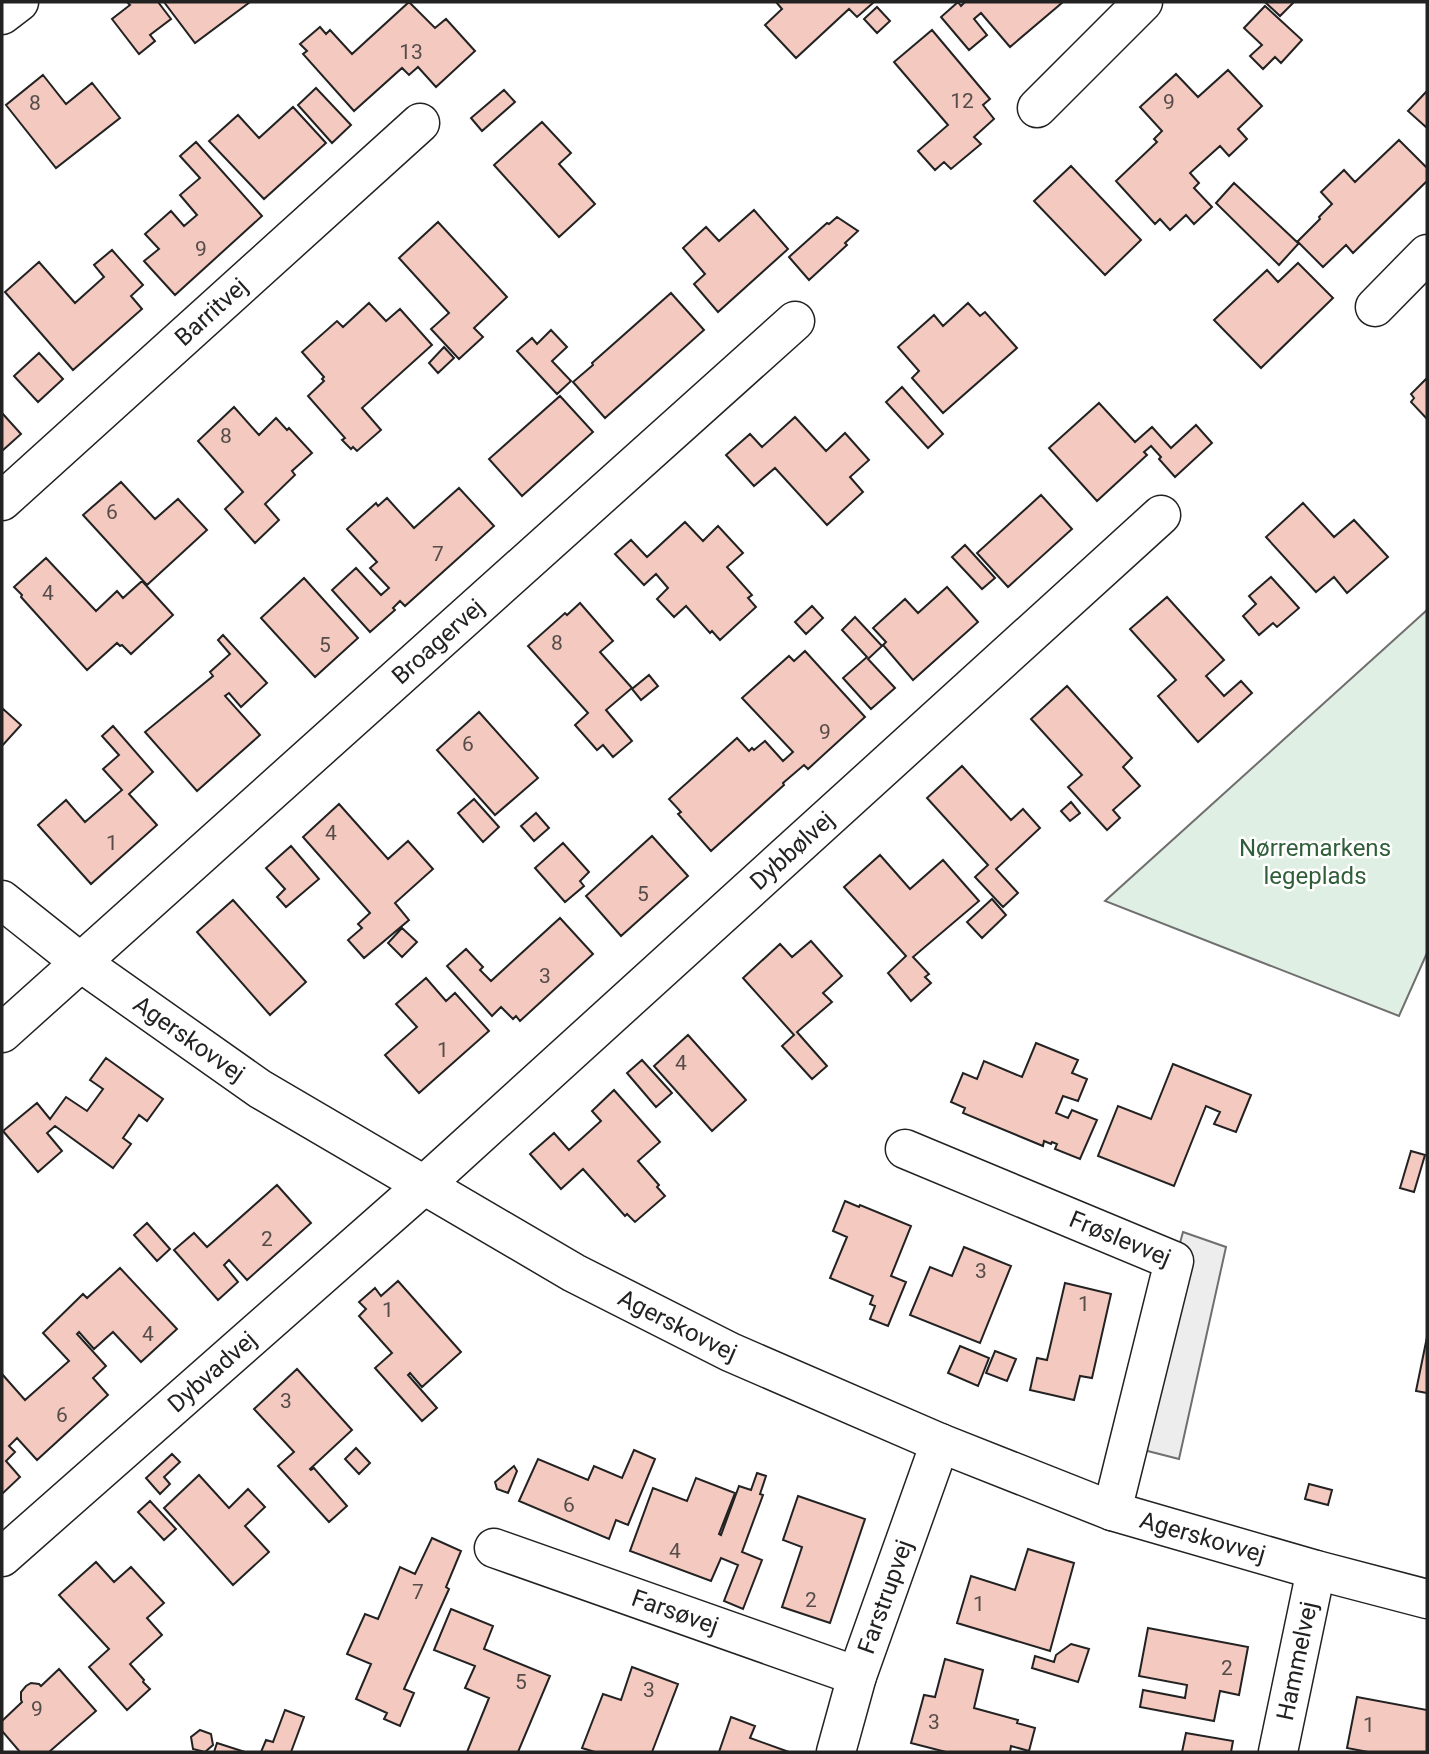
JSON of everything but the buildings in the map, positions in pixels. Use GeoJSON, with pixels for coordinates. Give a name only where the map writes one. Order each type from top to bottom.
{"type":"FeatureCollection","features":[{"type":"Feature","properties":{"kind":"street"},"geometry":{"type":"LineString","coordinates":[[2,15],[19,2]]}},
{"type":"Feature","properties":{"kind":"street"},"geometry":{"type":"LineString","coordinates":[[1037,108],[1143,2]]}},
{"type":"Feature","properties":{"kind":"street","name":"Barritvej"},"geometry":{"type":"LineString","coordinates":[[2,501],[420,123]]}},
{"type":"Feature","properties":{"kind":"street"},"geometry":{"type":"LineString","coordinates":[[1375,307],[1427,254]]}},
{"type":"Feature","properties":{"kind":"street","name":"Broagervej"},"geometry":{"type":"LineString","coordinates":[[2,1033],[795,321]]}},
{"type":"Feature","properties":{"kind":"street","name":"Dybbølvej"},"geometry":{"type":"LineString","coordinates":[[423,1186],[1161,515]]}},
{"type":"Feature","properties":{"kind":"street","name":"Agerskovvej"},"geometry":{"type":"LineString","coordinates":[[2,900],[80,962],[260,1089],[574,1273],[730,1352],[940,1443],[1112,1511],[1427,1599]]}},
{"type":"Feature","properties":{"kind":"street","name":"Frøslevvej"},"geometry":{"type":"LineString","coordinates":[[905,1149],[1174,1261],[1112,1511]]}},
{"type":"Feature","properties":{"kind":"street","name":"Dybvadvej"},"geometry":{"type":"LineString","coordinates":[[2,1557],[423,1186]]}},
{"type":"Feature","properties":{"kind":"street","name":"Farstrupvej"},"geometry":{"type":"LineString","coordinates":[[836,1752],[858,1676],[940,1443]]}},
{"type":"Feature","properties":{"kind":"street","name":"Farsøvej"},"geometry":{"type":"LineString","coordinates":[[494,1548],[858,1676]]}},
{"type":"Feature","properties":{"kind":"street","name":"Hammelvej"},"geometry":{"type":"LineString","coordinates":[[1278,1752],[1316,1570]]}},
{"type":"Feature","properties":{"kind":"green space","name":"Nørremarkens legeplads"},"geometry":{"type":"Polygon","coordinates":[[[1427,610],[1427,953],[1399,1016],[1105,901],[1427,610]]]}},
{"type":"Feature","properties":{"kind":"shaded area"},"geometry":{"type":"Polygon","coordinates":[[[1183,1232],[1226,1247],[1179,1459],[1124,1445],[1183,1232]]]}}]}
